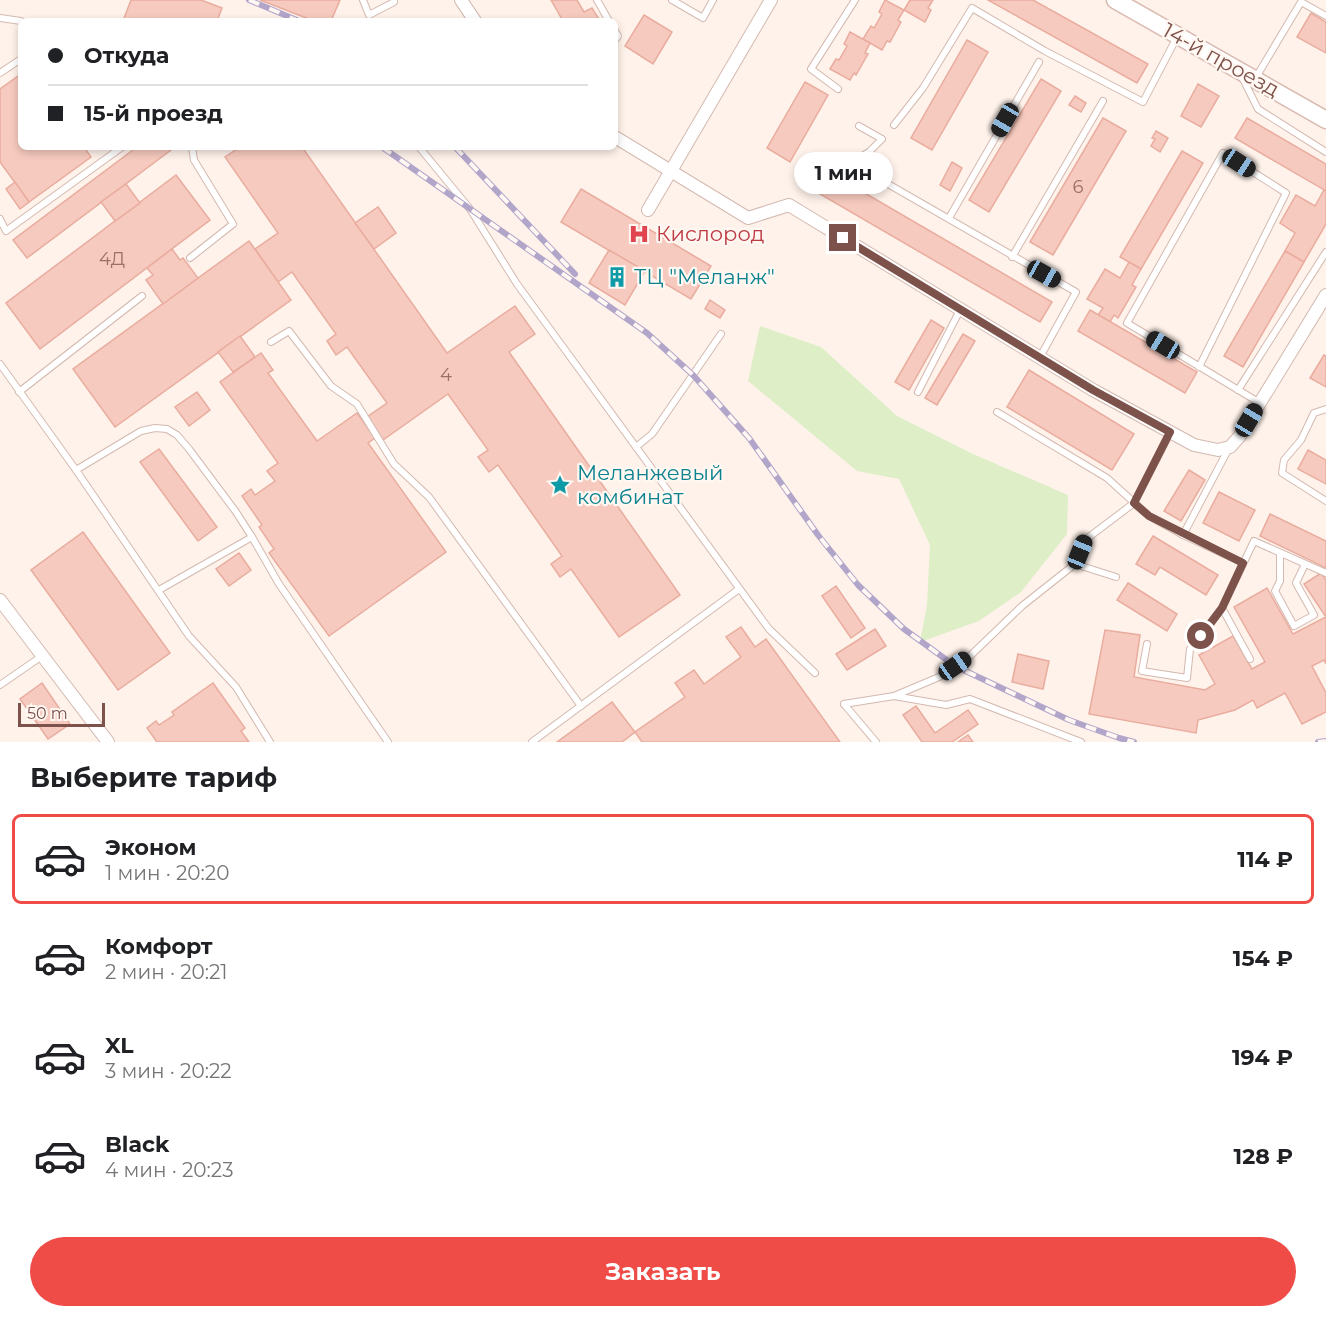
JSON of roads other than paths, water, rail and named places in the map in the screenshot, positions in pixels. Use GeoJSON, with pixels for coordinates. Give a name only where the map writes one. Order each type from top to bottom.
{"type":"FeatureCollection","features":[{"type":"Feature","properties":{"kind":"main road","name":"14-й проезд"},"geometry":{"type":"LineString","coordinates":[[1115,0],[1135,5],[1177,36],[1326,120]]}},
{"type":"Feature","properties":{"kind":"street"},"geometry":{"type":"LineString","coordinates":[[460,0],[473,18]]}},
{"type":"Feature","properties":{"kind":"street"},"geometry":{"type":"LineString","coordinates":[[648,210],[771,0]]}},
{"type":"Feature","properties":{"kind":"street"},"geometry":{"type":"LineString","coordinates":[[618,139],[748,218],[789,205],[1040,357],[1194,445],[1218,450],[1230,447],[1239,437],[1326,295]]}},
{"type":"Feature","properties":{"kind":"street"},"geometry":{"type":"LineString","coordinates":[[0,600],[108,742]]}},
{"type":"Feature","properties":{"kind":"lane"},"geometry":{"type":"LineString","coordinates":[[363,0],[369,15],[394,0]]}},
{"type":"Feature","properties":{"kind":"lane"},"geometry":{"type":"LineString","coordinates":[[597,0],[607,18]]}},
{"type":"Feature","properties":{"kind":"lane"},"geometry":{"type":"LineString","coordinates":[[672,0],[703,18],[713,0]]}},
{"type":"Feature","properties":{"kind":"lane"},"geometry":{"type":"LineString","coordinates":[[838,89],[811,69],[855,0]]}},
{"type":"Feature","properties":{"kind":"lane"},"geometry":{"type":"LineString","coordinates":[[1255,79],[1301,2],[1326,16]]}},
{"type":"Feature","properties":{"kind":"lane"},"geometry":{"type":"LineString","coordinates":[[894,125],[923,87],[972,8],[1046,51],[1143,102],[1177,36]]}},
{"type":"Feature","properties":{"kind":"lane"},"geometry":{"type":"LineString","coordinates":[[0,18],[18,21]]}},
{"type":"Feature","properties":{"kind":"lane"},"geometry":{"type":"LineString","coordinates":[[0,73],[18,61]]}},
{"type":"Feature","properties":{"kind":"lane"},"geometry":{"type":"LineString","coordinates":[[949,218],[1039,62]]}},
{"type":"Feature","properties":{"kind":"lane"},"geometry":{"type":"LineString","coordinates":[[1239,70],[1258,109],[1326,152]]}},
{"type":"Feature","properties":{"kind":"lane"},"geometry":{"type":"LineString","coordinates":[[1012,256],[1103,101]]}},
{"type":"Feature","properties":{"kind":"lane"},"geometry":{"type":"LineString","coordinates":[[850,163],[869,153],[882,139],[859,126]]}},
{"type":"Feature","properties":{"kind":"lane"},"geometry":{"type":"LineString","coordinates":[[0,219],[3,233],[118,150]]}},
{"type":"Feature","properties":{"kind":"lane"},"geometry":{"type":"LineString","coordinates":[[190,258],[233,224],[194,160],[192,150]]}},
{"type":"Feature","properties":{"kind":"lane"},"geometry":{"type":"LineString","coordinates":[[421,150],[470,209],[517,284],[769,629],[815,673]]}},
{"type":"Feature","properties":{"kind":"lane"},"geometry":{"type":"LineString","coordinates":[[1199,367],[1286,193],[1223,153],[1126,323],[1199,367],[1260,403]]}},
{"type":"Feature","properties":{"kind":"lane"},"geometry":{"type":"LineString","coordinates":[[841,157],[1076,292],[1040,357]]}},
{"type":"Feature","properties":{"kind":"lane"},"geometry":{"type":"LineString","coordinates":[[1238,390],[1326,252]]}},
{"type":"Feature","properties":{"kind":"lane"},"geometry":{"type":"LineString","coordinates":[[19,392],[142,296]]}},
{"type":"Feature","properties":{"kind":"lane"},"geometry":{"type":"LineString","coordinates":[[918,393],[960,309]]}},
{"type":"Feature","properties":{"kind":"lane"},"geometry":{"type":"LineString","coordinates":[[271,342],[289,331],[331,386],[357,404],[394,464],[429,496],[581,706]]}},
{"type":"Feature","properties":{"kind":"lane"},"geometry":{"type":"LineString","coordinates":[[636,447],[652,435],[721,334]]}},
{"type":"Feature","properties":{"kind":"lane"},"geometry":{"type":"LineString","coordinates":[[0,364],[76,470],[189,636],[236,687],[270,742]]}},
{"type":"Feature","properties":{"kind":"lane"},"geometry":{"type":"LineString","coordinates":[[1326,409],[1314,413],[1301,440],[1284,460],[1282,473],[1326,501]]}},
{"type":"Feature","properties":{"kind":"lane"},"geometry":{"type":"LineString","coordinates":[[998,412],[1107,478],[1149,516],[1243,563]]}},
{"type":"Feature","properties":{"kind":"lane"},"geometry":{"type":"LineString","coordinates":[[76,470],[141,431],[155,428],[167,429],[177,435],[236,512],[279,584],[388,742]]}},
{"type":"Feature","properties":{"kind":"lane"},"geometry":{"type":"LineString","coordinates":[[876,742],[844,704],[894,696],[939,677],[970,656],[1022,606],[1075,564],[1085,540],[1134,503],[1170,432]]}},
{"type":"Feature","properties":{"kind":"lane"},"geometry":{"type":"LineString","coordinates":[[1183,535],[1230,447]]}},
{"type":"Feature","properties":{"kind":"lane"},"geometry":{"type":"LineString","coordinates":[[159,591],[252,537]]}},
{"type":"Feature","properties":{"kind":"lane"},"geometry":{"type":"LineString","coordinates":[[1147,644],[1142,671],[1187,678],[1190,649],[1222,608],[1254,541],[1326,573]]}},
{"type":"Feature","properties":{"kind":"lane"},"geometry":{"type":"LineString","coordinates":[[1280,553],[1280,581],[1275,591],[1294,626],[1314,615],[1296,583],[1305,564]]}},
{"type":"Feature","properties":{"kind":"lane"},"geometry":{"type":"LineString","coordinates":[[1075,564],[1116,578]]}},
{"type":"Feature","properties":{"kind":"lane"},"geometry":{"type":"LineString","coordinates":[[532,742],[740,589]]}},
{"type":"Feature","properties":{"kind":"lane"},"geometry":{"type":"LineString","coordinates":[[1222,608],[1250,658]]}},
{"type":"Feature","properties":{"kind":"lane"},"geometry":{"type":"LineString","coordinates":[[0,685],[43,656]]}},
{"type":"Feature","properties":{"kind":"lane"},"geometry":{"type":"LineString","coordinates":[[894,696],[946,705],[970,699],[1081,742]]}},
{"type":"Feature","properties":{"kind":"railway"},"geometry":{"type":"LineString","coordinates":[[249,0],[292,18]]}},
{"type":"Feature","properties":{"kind":"railway"},"geometry":{"type":"LineString","coordinates":[[386,150],[647,333],[693,375],[749,438],[818,535],[858,585],[904,629],[955,666],[1069,720],[1134,742]]}},
{"type":"Feature","properties":{"kind":"railway"},"geometry":{"type":"LineString","coordinates":[[458,150],[575,274]]}},
{"type":"Feature","properties":{"kind":"railway"},"geometry":{"type":"LineString","coordinates":[[1318,742],[1326,741]]}},
{"type":"Feature","properties":{"kind":"place","name":"Кислород"},"geometry":{"type":"Point","coordinates":[639,234]}},
{"type":"Feature","properties":{"kind":"place","name":"ТЦ \"Меланж\""},"geometry":{"type":"Point","coordinates":[617,277]}},
{"type":"Feature","properties":{"kind":"place","name":"Меланжевый комбинат"},"geometry":{"type":"Point","coordinates":[560,485]}}]}
